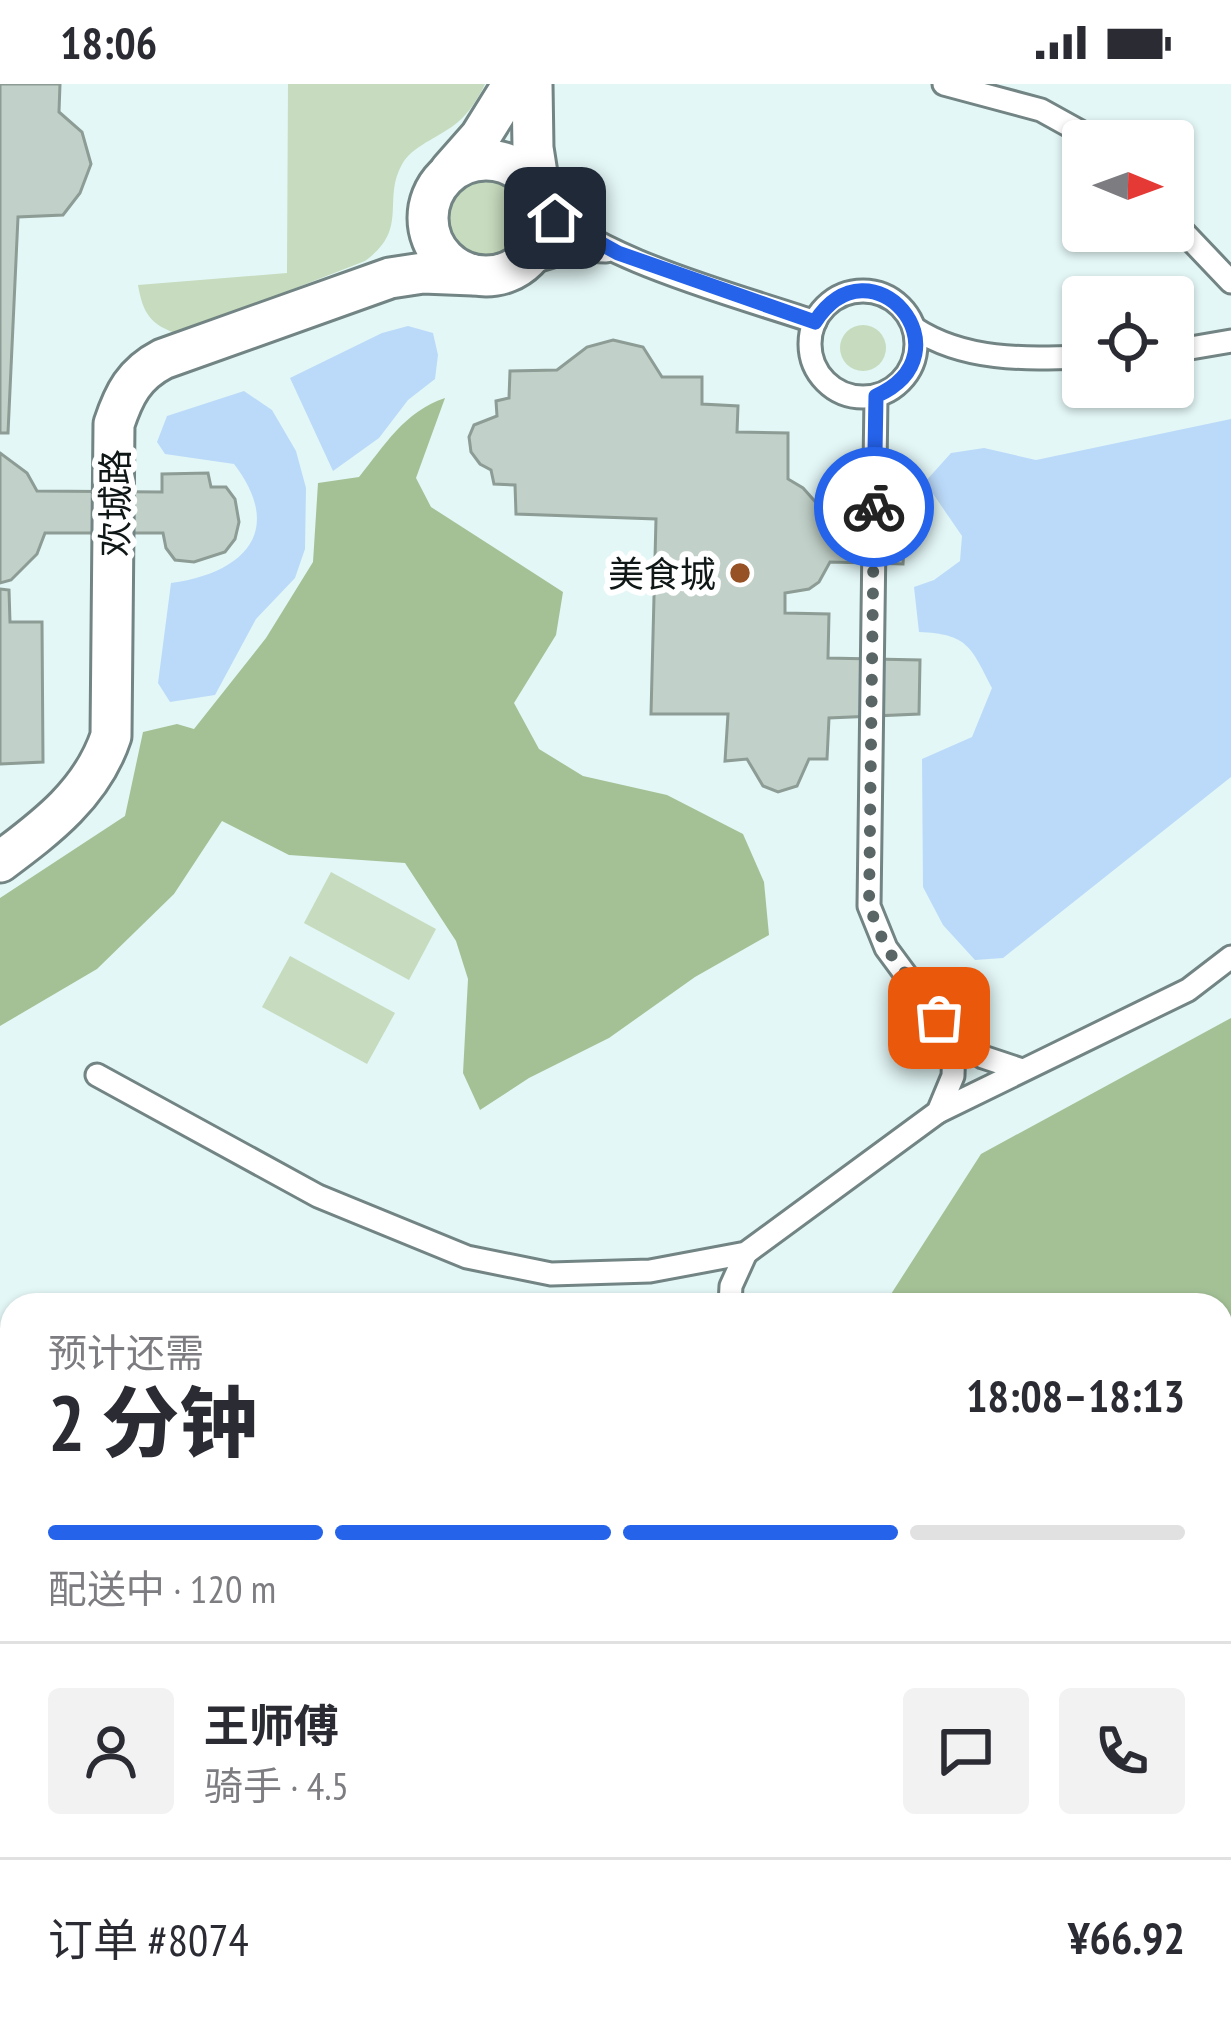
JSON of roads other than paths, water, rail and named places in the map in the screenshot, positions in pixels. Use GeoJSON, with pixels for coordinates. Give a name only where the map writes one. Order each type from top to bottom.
{"type":"FeatureCollection","features":[{"type":"Feature","properties":{"kind":"street"},"geometry":{"type":"LineString","coordinates":[[390,278],[416,242],[435,194],[480,137],[513,84]]}},
{"type":"Feature","properties":{"kind":"street"},"geometry":{"type":"LineString","coordinates":[[532,84],[532,148],[541,199],[541,236],[532,253],[504,274],[473,275],[443,258],[433,243],[435,194],[471,161],[505,163],[520,171],[541,199]]}},
{"type":"Feature","properties":{"kind":"street","name":"欢城路"},"geometry":{"type":"LineString","coordinates":[[0,862],[44,830],[78,796],[102,765],[111,736],[114,424],[124,395],[146,369],[164,359],[390,278],[423,273],[473,275]]}},
{"type":"Feature","properties":{"kind":"lane"},"geometry":{"type":"LineString","coordinates":[[944,84],[1041,110],[1062,122]]}},
{"type":"Feature","properties":{"kind":"lane"},"geometry":{"type":"LineString","coordinates":[[541,199],[555,218],[618,253],[815,322]]}},
{"type":"Feature","properties":{"kind":"lane"},"geometry":{"type":"LineString","coordinates":[[1194,243],[1231,282]]}},
{"type":"Feature","properties":{"kind":"lane"},"geometry":{"type":"LineString","coordinates":[[519,266],[573,250],[618,253]]}},
{"type":"Feature","properties":{"kind":"lane"},"geometry":{"type":"LineString","coordinates":[[981,354],[940,362],[904,377],[876,396],[842,393],[828,384],[811,355],[815,322],[825,306],[840,296],[876,292],[892,299],[914,328],[943,347],[981,354],[1062,356]]}},
{"type":"Feature","properties":{"kind":"lane"},"geometry":{"type":"LineString","coordinates":[[904,377],[916,346],[914,328]]}},
{"type":"Feature","properties":{"kind":"lane"},"geometry":{"type":"LineString","coordinates":[[1194,347],[1231,341]]}},
{"type":"Feature","properties":{"kind":"lane"},"geometry":{"type":"LineString","coordinates":[[876,396],[869,906],[886,948],[954,1040],[983,1058],[1022,1070]]}},
{"type":"Feature","properties":{"kind":"lane"},"geometry":{"type":"LineString","coordinates":[[97,1075],[318,1196],[467,1257],[551,1274],[650,1270],[746,1253],[938,1112],[1188,990],[1231,957]]}},
{"type":"Feature","properties":{"kind":"lane"},"geometry":{"type":"LineString","coordinates":[[938,1112],[953,1076],[954,1040]]}},
{"type":"Feature","properties":{"kind":"lane"},"geometry":{"type":"LineString","coordinates":[[731,1293],[746,1253]]}},
{"type":"Feature","properties":{"kind":"water"},"geometry":{"type":"Polygon","coordinates":[[[408,326],[433,333],[438,355],[435,379],[408,400],[379,438],[333,471],[290,378],[382,333],[408,326]]]}},
{"type":"Feature","properties":{"kind":"water"},"geometry":{"type":"Polygon","coordinates":[[[244,391],[272,410],[296,451],[306,488],[305,549],[295,578],[256,619],[215,695],[170,702],[158,683],[171,583],[219,570],[236,559],[256,529],[256,510],[234,464],[165,454],[157,442],[167,416],[244,391]]]}},
{"type":"Feature","properties":{"kind":"water"},"geometry":{"type":"Polygon","coordinates":[[[1231,419],[1231,777],[1003,958],[975,960],[943,925],[923,887],[922,759],[972,737],[992,688],[966,645],[948,636],[919,632],[914,587],[934,580],[960,561],[962,536],[925,482],[951,453],[984,448],[1036,460],[1231,419]]]}},
{"type":"Feature","properties":{"kind":"place","name":"美食城"},"geometry":{"type":"Point","coordinates":[740,573]}}]}
